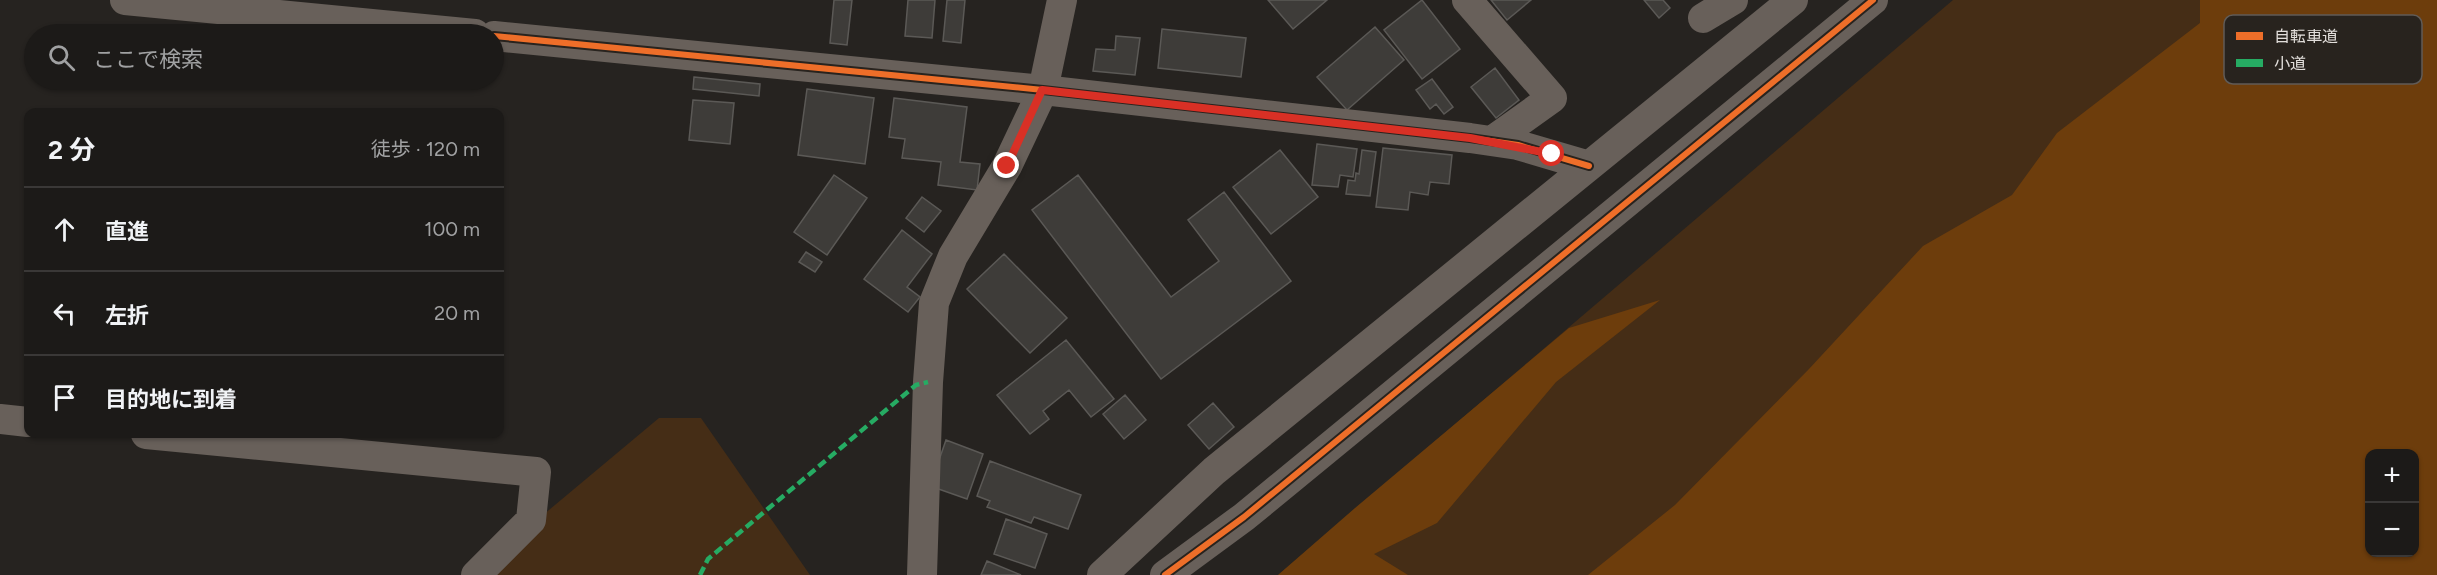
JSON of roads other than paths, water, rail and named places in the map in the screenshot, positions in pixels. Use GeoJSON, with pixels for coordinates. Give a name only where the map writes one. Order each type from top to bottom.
{"type":"FeatureCollection","features":[{"type":"Feature","properties":{"kind":"street"},"geometry":{"type":"LineString","coordinates":[[125,0],[372,24]]}},
{"type":"Feature","properties":{"kind":"street"},"geometry":{"type":"LineString","coordinates":[[922,575],[927,416],[934,303],[953,256],[1007,166],[1042,90],[1062,0]]}},
{"type":"Feature","properties":{"kind":"street"},"geometry":{"type":"LineString","coordinates":[[1467,0],[1552,98],[1492,141]]}},
{"type":"Feature","properties":{"kind":"street"},"geometry":{"type":"LineString","coordinates":[[1703,18],[1733,0]]}},
{"type":"Feature","properties":{"kind":"street"},"geometry":{"type":"LineString","coordinates":[[1102,575],[1214,471],[1793,0]]}},
{"type":"Feature","properties":{"kind":"street"},"geometry":{"type":"LineString","coordinates":[[1165,575],[1244,517],[1873,0]]}},
{"type":"Feature","properties":{"kind":"street"},"geometry":{"type":"LineString","coordinates":[[504,37],[1042,90],[1492,141],[1552,154],[1589,166]]}},
{"type":"Feature","properties":{"kind":"street"},"geometry":{"type":"LineString","coordinates":[[0,419],[24,422]]}},
{"type":"Feature","properties":{"kind":"street"},"geometry":{"type":"LineString","coordinates":[[187,438],[536,472],[531,520],[476,575]]}}]}
